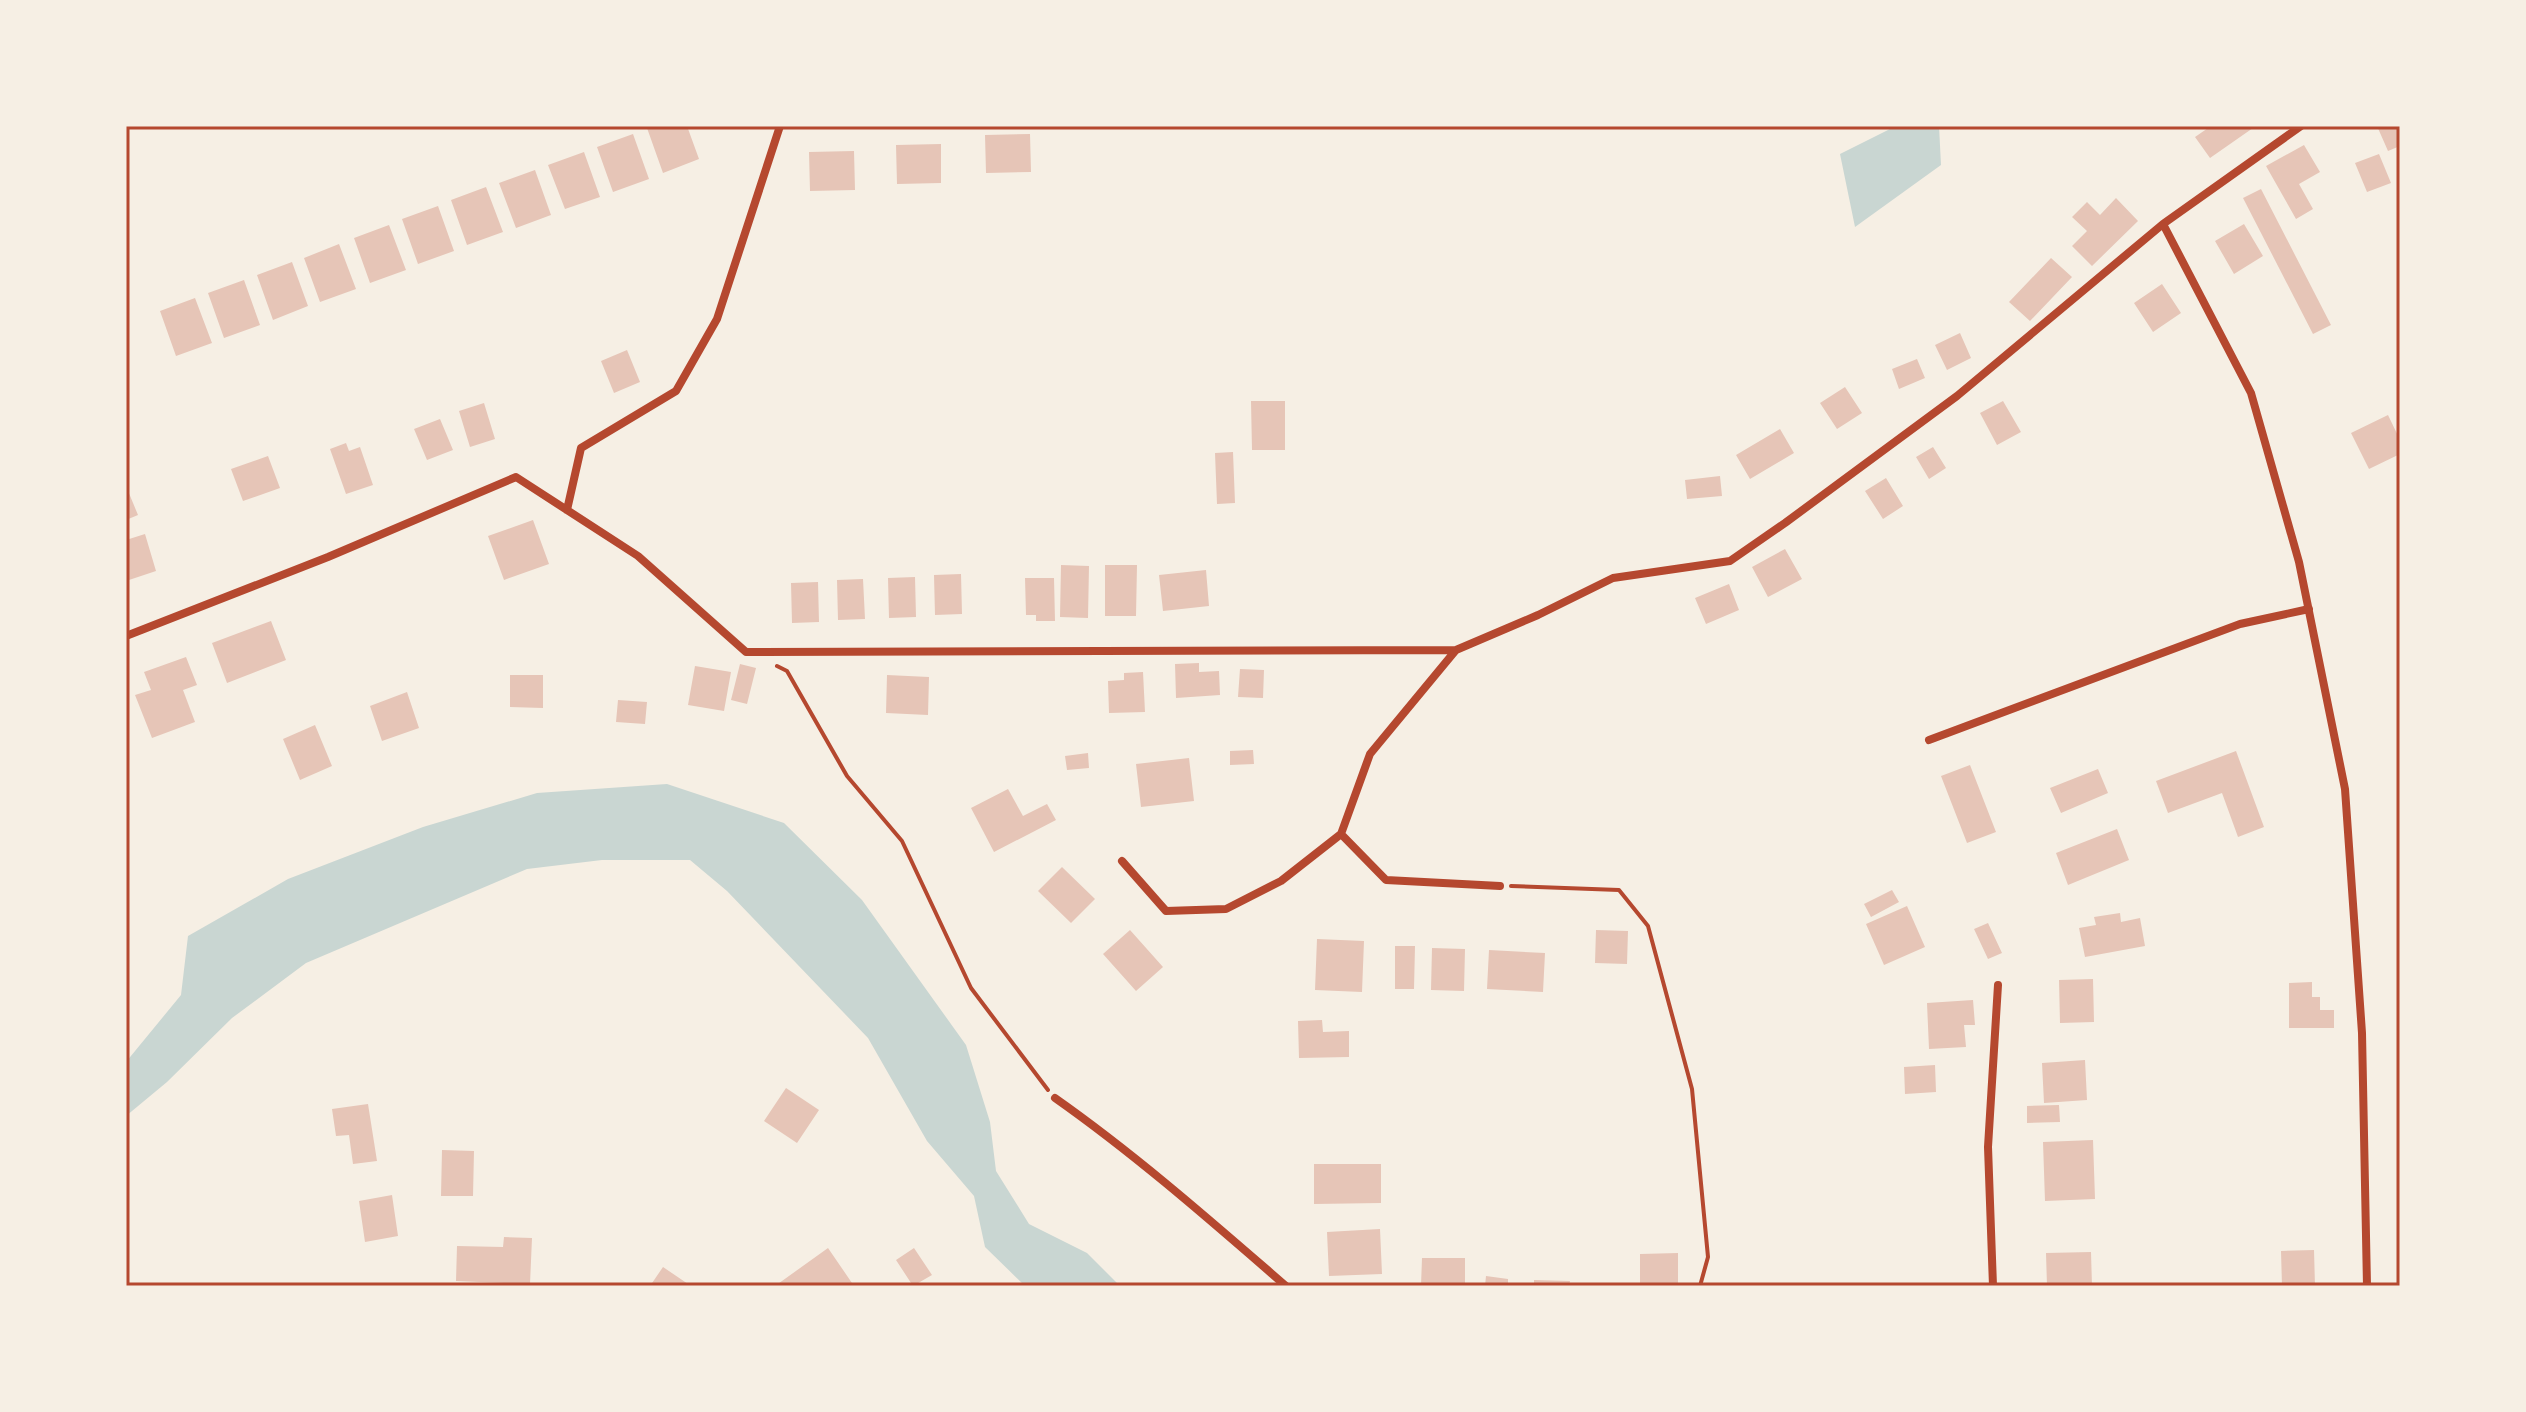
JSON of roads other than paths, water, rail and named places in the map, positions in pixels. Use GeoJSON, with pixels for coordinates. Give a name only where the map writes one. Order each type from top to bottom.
{"type":"FeatureCollection","features":[{"type":"Feature","properties":{"kind":"street"},"geometry":{"type":"LineString","coordinates":[[567,510],[581,448],[676,391],[717,319],[780,126]]}},
{"type":"Feature","properties":{"kind":"street"},"geometry":{"type":"LineString","coordinates":[[126,636],[328,557],[516,477],[638,556],[746,652],[1456,650],[1613,578],[1730,561],[1957,396],[2163,224],[2301,126]]}},
{"type":"Feature","properties":{"kind":"street"},"geometry":{"type":"LineString","coordinates":[[2163,224],[2251,393],[2299,562],[2345,789],[2362,1033],[2367,1286]]}},
{"type":"Feature","properties":{"kind":"street"},"geometry":{"type":"LineString","coordinates":[[1929,740],[2240,624],[2309,609]]}},
{"type":"Feature","properties":{"kind":"street"},"geometry":{"type":"LineString","coordinates":[[1122,861],[1166,911],[1226,909],[1281,881],[1341,834],[1370,754],[1456,650]]}},
{"type":"Feature","properties":{"kind":"street"},"geometry":{"type":"LineString","coordinates":[[1341,834],[1386,880],[1500,886]]}},
{"type":"Feature","properties":{"kind":"street"},"geometry":{"type":"LineString","coordinates":[[1993,1286],[1988,1147],[1998,985]]}},
{"type":"Feature","properties":{"kind":"street"},"geometry":{"type":"LineString","coordinates":[[1055,1098],[1157,1176],[1286,1286]]}}]}
